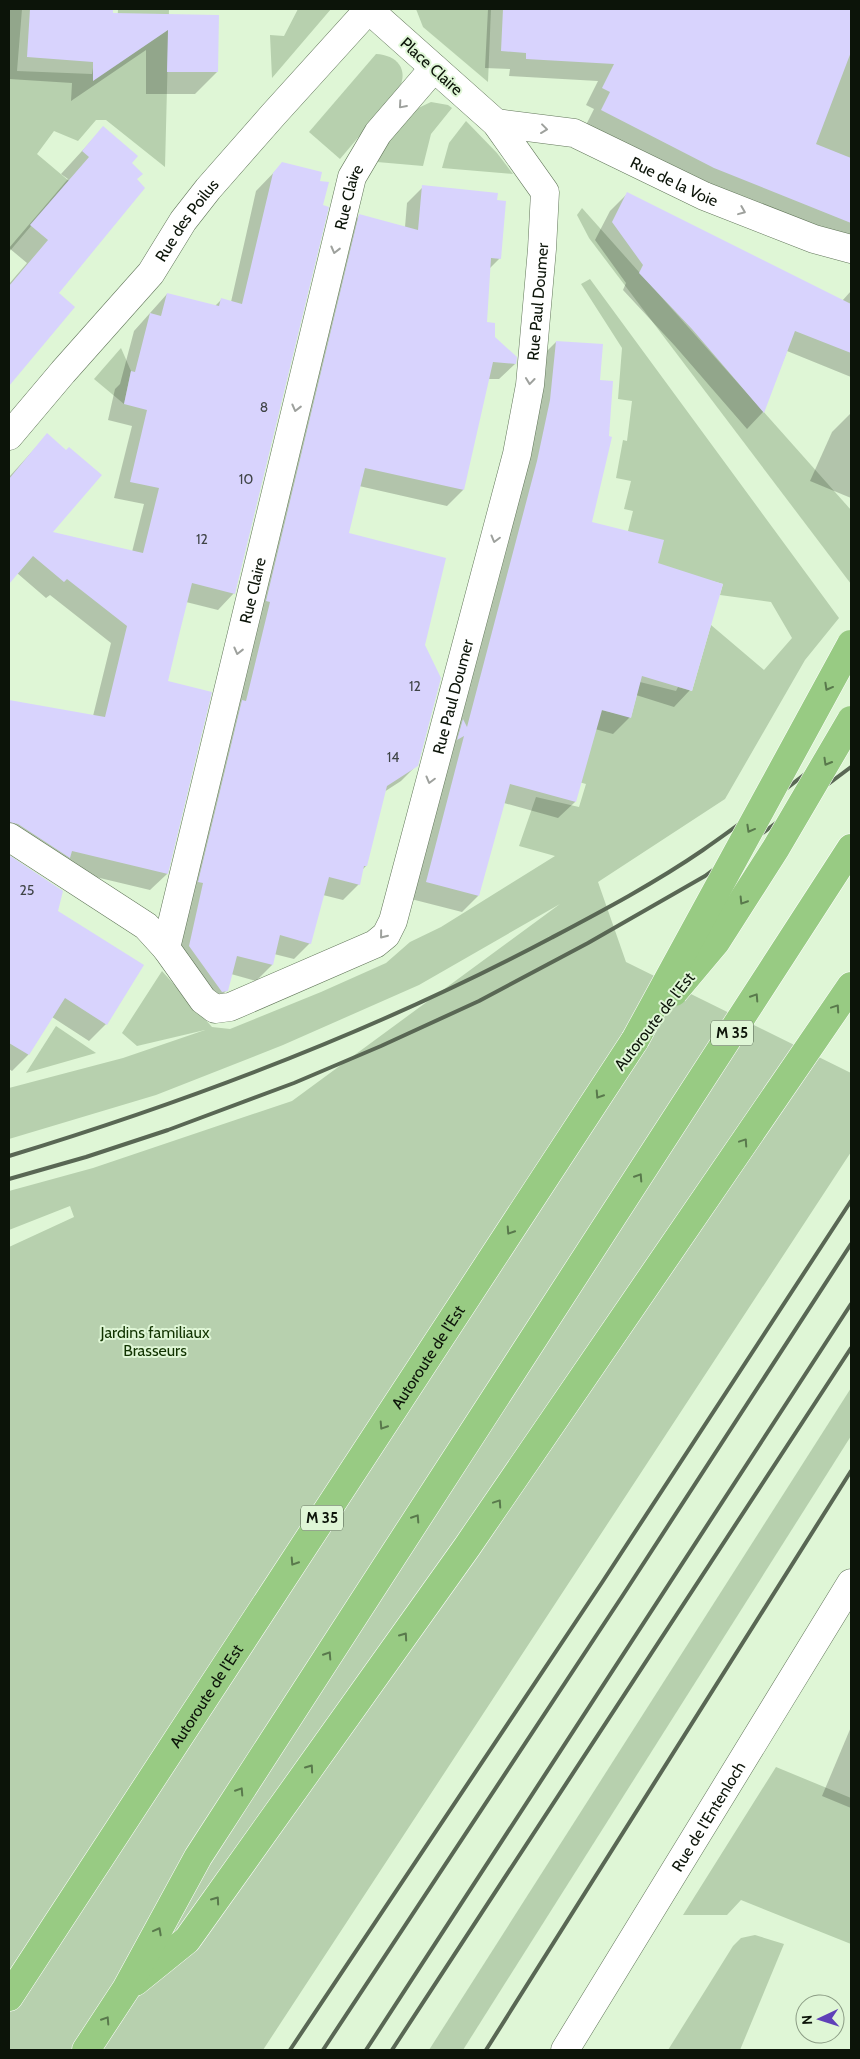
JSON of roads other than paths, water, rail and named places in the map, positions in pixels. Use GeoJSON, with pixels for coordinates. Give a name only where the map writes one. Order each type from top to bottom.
{"type":"FeatureCollection","features":[{"type":"Feature","properties":{"kind":"highway"},"geometry":{"type":"LineString","coordinates":[[635,1040],[851,644]]}},
{"type":"Feature","properties":{"kind":"highway","name":"Autoroute de l’Est"},"geometry":{"type":"LineString","coordinates":[[9,1997],[635,1040],[716,942],[776,848],[851,720]]}},
{"type":"Feature","properties":{"kind":"highway","name":"M 35"},"geometry":{"type":"LineString","coordinates":[[86,2050],[126,1989],[198,1857],[851,848]]}},
{"type":"Feature","properties":{"kind":"highway"},"geometry":{"type":"LineString","coordinates":[[126,1989],[187,1940],[467,1547],[851,986]]}},
{"type":"Feature","properties":{"kind":"street","name":"Place Claire"},"geometry":{"type":"LineString","coordinates":[[369,9],[496,123]]}},
{"type":"Feature","properties":{"kind":"street","name":"Rue des Poilus"},"geometry":{"type":"LineString","coordinates":[[9,436],[151,273],[184,221],[208,189],[272,114],[369,9]]}},
{"type":"Feature","properties":{"kind":"street","name":"Rue Claire"},"geometry":{"type":"LineString","coordinates":[[166,948],[352,177],[378,133],[434,68]]}},
{"type":"Feature","properties":{"kind":"street","name":"Rue Paul Doumer"},"geometry":{"type":"LineString","coordinates":[[166,948],[203,1000],[216,1009],[230,1008],[375,944],[386,935],[389,928],[517,454],[530,385],[545,192],[496,123]]}},
{"type":"Feature","properties":{"kind":"street","name":"Rue de la Voie"},"geometry":{"type":"LineString","coordinates":[[496,123],[574,133],[704,196],[814,239],[851,249]]}},
{"type":"Feature","properties":{"kind":"street"},"geometry":{"type":"LineString","coordinates":[[9,837],[146,926],[166,948]]}},
{"type":"Feature","properties":{"kind":"street","name":"Rue de l'Entenloch"},"geometry":{"type":"LineString","coordinates":[[565,2050],[851,1583]]}},
{"type":"Feature","properties":{"kind":"railway"},"geometry":{"type":"LineString","coordinates":[[9,1156],[148,1111],[285,1060],[420,1003],[486,971],[609,907],[685,862],[760,809],[851,738]]}},
{"type":"Feature","properties":{"kind":"railway"},"geometry":{"type":"LineString","coordinates":[[9,1179],[86,1157],[168,1130],[294,1083],[479,1001],[588,943],[705,876],[851,767]]}},
{"type":"Feature","properties":{"kind":"railway"},"geometry":{"type":"LineString","coordinates":[[290,2050],[603,1581],[851,1201]]}},
{"type":"Feature","properties":{"kind":"railway"},"geometry":{"type":"LineString","coordinates":[[323,2050],[623,1595],[851,1244]]}},
{"type":"Feature","properties":{"kind":"railway"},"geometry":{"type":"LineString","coordinates":[[366,2050],[851,1304]]}},
{"type":"Feature","properties":{"kind":"railway"},"geometry":{"type":"LineString","coordinates":[[392,2050],[851,1348]]}},
{"type":"Feature","properties":{"kind":"railway"},"geometry":{"type":"LineString","coordinates":[[486,2050],[851,1471]]}},
{"type":"Feature","properties":{"kind":"park label","name":"Jardins familiaux Brasseurs"},"geometry":{"type":"Point","coordinates":[155,1341]}}]}
